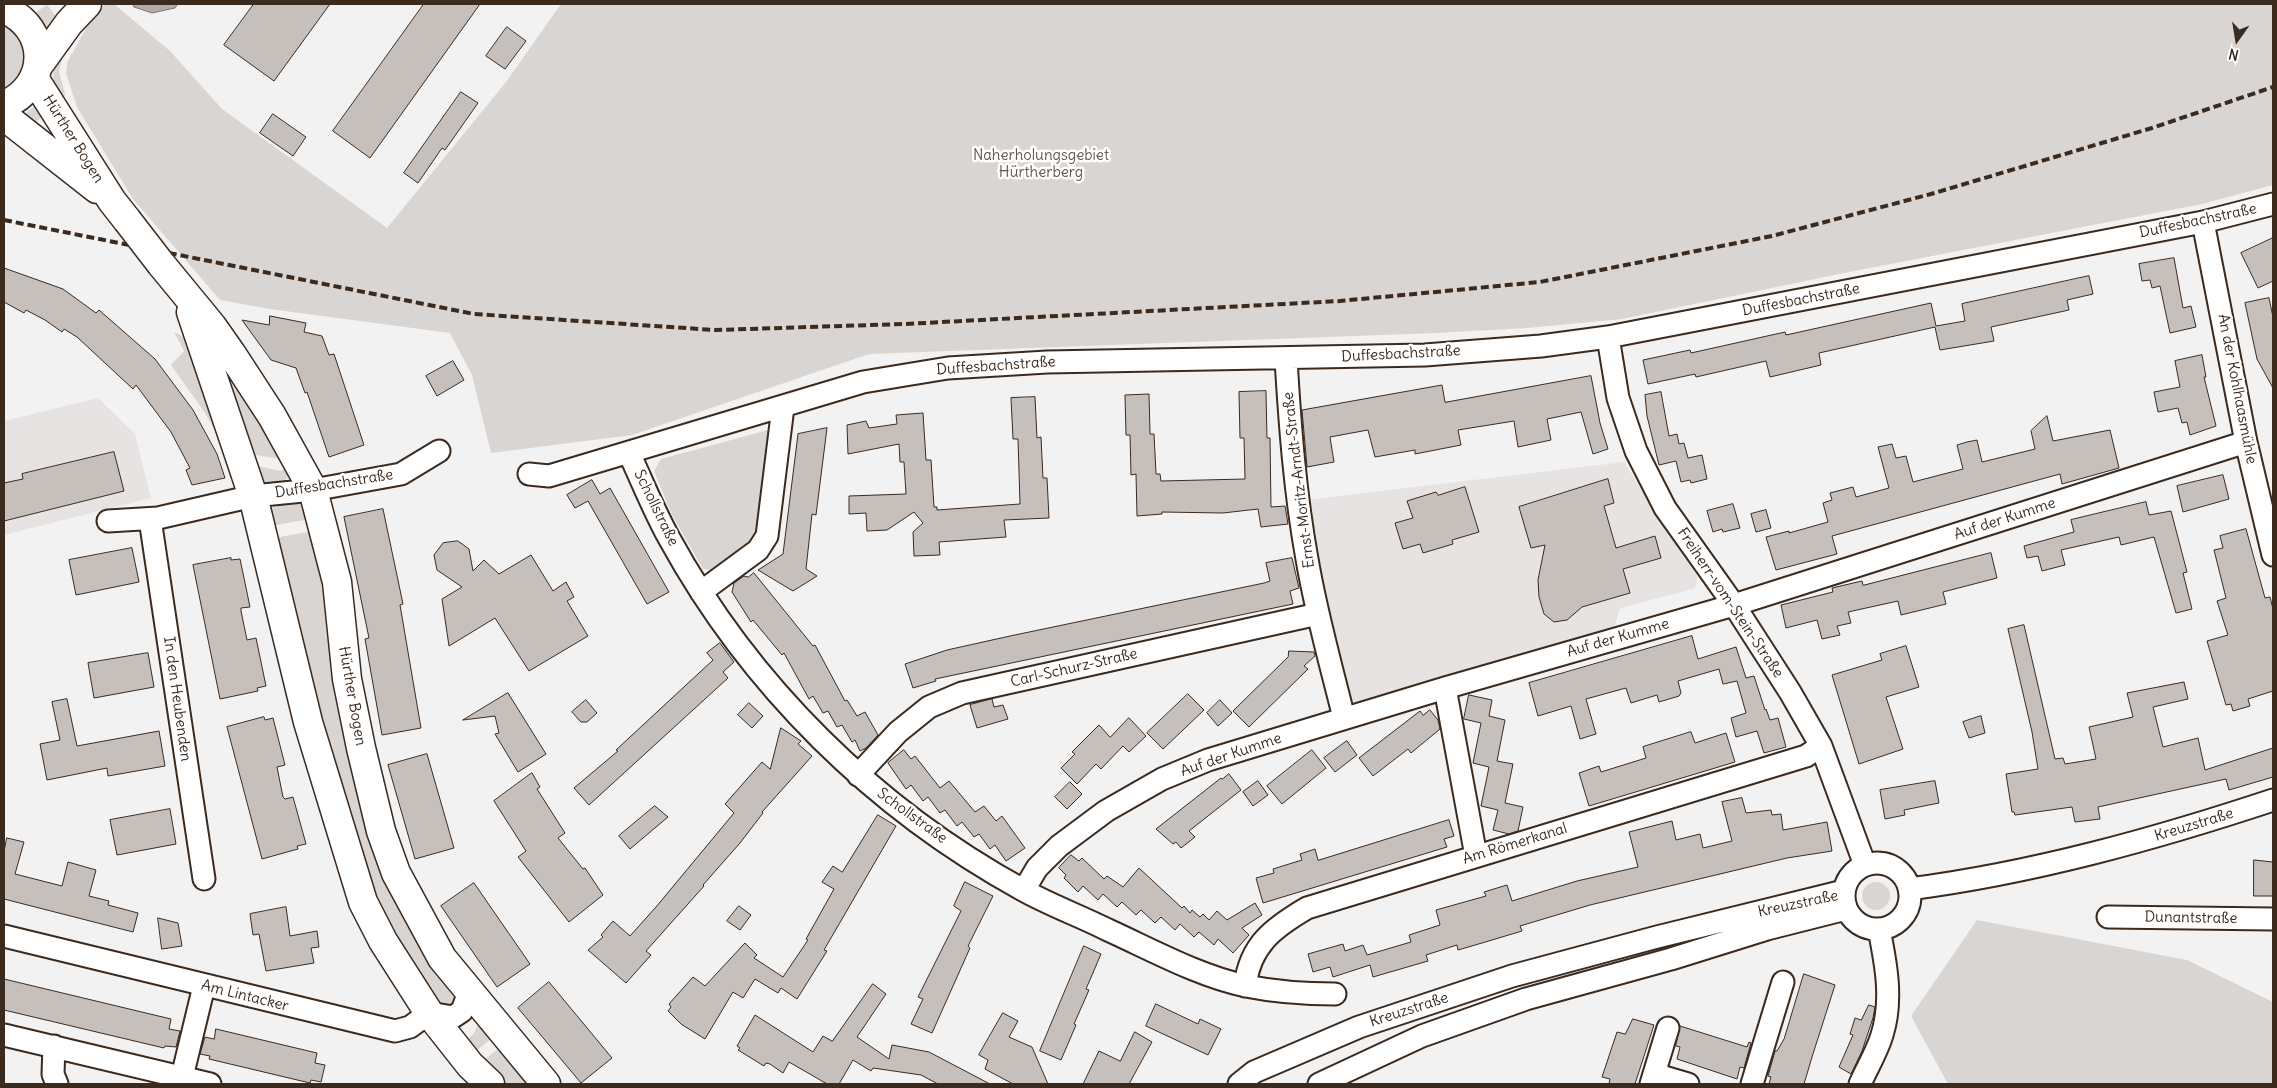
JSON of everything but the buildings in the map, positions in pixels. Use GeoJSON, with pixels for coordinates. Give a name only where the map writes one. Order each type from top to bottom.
{"type":"FeatureCollection","features":[{"type":"Feature","properties":{"kind":"street"},"geometry":{"type":"LineString","coordinates":[[4,106],[23,94],[69,23],[87,4]]}},
{"type":"Feature","properties":{"kind":"street"},"geometry":{"type":"LineString","coordinates":[[15,9],[34,37],[38,51],[36,72]]}},
{"type":"Feature","properties":{"kind":"street","name":"Hürther Bogen"},"geometry":{"type":"LineString","coordinates":[[36,72],[119,210],[186,296],[212,326],[231,353],[272,416],[313,490],[337,582],[347,679],[381,831],[396,873],[442,958],[546,1084]]}},
{"type":"Feature","properties":{"kind":"street","name":"Hürther Bogen"},"geometry":{"type":"LineString","coordinates":[[4,116],[119,210]]}},
{"type":"Feature","properties":{"kind":"street","name":"Duffesbachstraße"},"geometry":{"type":"LineString","coordinates":[[529,474],[549,476],[872,380],[948,368],[1047,362],[1286,359],[1435,354],[1541,346],[1608,337],[2204,222],[2273,204]]}},
{"type":"Feature","properties":{"kind":"street","name":"An der Kohlhaasmühle"},"geometry":{"type":"LineString","coordinates":[[2204,222],[2246,442],[2272,546]]}},
{"type":"Feature","properties":{"kind":"street","name":"Hürther Bogen"},"geometry":{"type":"LineString","coordinates":[[186,296],[253,496],[308,722],[364,902],[383,941],[429,1014],[470,1065],[490,1084]]}},
{"type":"Feature","properties":{"kind":"street","name":"Freiherr-vom-Stein-Straße"},"geometry":{"type":"LineString","coordinates":[[1608,337],[1618,398],[1636,452],[1665,508],[1734,605],[1790,692],[1820,746],[1865,865]]}},
{"type":"Feature","properties":{"kind":"street","name":"Ernst-Moritz-Arndt-Straße"},"geometry":{"type":"LineString","coordinates":[[1286,359],[1297,493],[1307,559],[1318,614],[1344,718]]}},
{"type":"Feature","properties":{"kind":"street"},"geometry":{"type":"LineString","coordinates":[[701,592],[758,550],[767,536],[783,407]]}},
{"type":"Feature","properties":{"kind":"street","name":"Auf der Kumme"},"geometry":{"type":"LineString","coordinates":[[1024,890],[1037,868],[1059,846],[1106,811],[1162,779],[1208,760],[1445,688],[1734,605],[2246,442]]}},
{"type":"Feature","properties":{"kind":"street","name":"Duffesbachstraße"},"geometry":{"type":"LineString","coordinates":[[253,496],[313,490],[402,474],[439,451]]}},
{"type":"Feature","properties":{"kind":"street","name":"Schollstraße"},"geometry":{"type":"LineString","coordinates":[[629,453],[668,537],[701,592],[761,673],[800,718],[858,775],[906,812],[978,862],[1024,890],[1197,970],[1245,986],[1299,994],[1335,994]]}},
{"type":"Feature","properties":{"kind":"street"},"geometry":{"type":"LineString","coordinates":[[108,521],[150,518],[253,496]]}},
{"type":"Feature","properties":{"kind":"street","name":"In den Heubenden"},"geometry":{"type":"LineString","coordinates":[[150,518],[204,879]]}},
{"type":"Feature","properties":{"kind":"street","name":"Carl-Schurz-Straße"},"geometry":{"type":"LineString","coordinates":[[858,775],[898,732],[929,707],[962,693],[1318,614]]}},
{"type":"Feature","properties":{"kind":"street"},"geometry":{"type":"LineString","coordinates":[[1445,688],[1476,856]]}},
{"type":"Feature","properties":{"kind":"street","name":"Am Römerkanal"},"geometry":{"type":"LineString","coordinates":[[1245,986],[1247,967],[1260,944],[1279,924],[1307,908],[1806,756],[1820,746]]}},
{"type":"Feature","properties":{"kind":"street","name":"Kreuzstraße"},"geometry":{"type":"LineString","coordinates":[[1909,889],[2005,874],[2180,830],[2273,800]]}},
{"type":"Feature","properties":{"kind":"street"},"geometry":{"type":"LineString","coordinates":[[1882,863],[1892,866],[1900,872],[1909,889],[1910,898],[1904,915],[1890,926],[1879,929],[1860,924],[1845,900],[1853,872],[1865,865],[1882,863]]}},
{"type":"Feature","properties":{"kind":"street","name":"Kreuzstraße"},"geometry":{"type":"LineString","coordinates":[[1240,1084],[1254,1072],[1359,1027],[1512,976],[1657,936],[1845,900]]}},
{"type":"Feature","properties":{"kind":"street","name":"Kreuzstraße"},"geometry":{"type":"LineString","coordinates":[[1319,1084],[1422,1036],[1526,999],[1671,959],[1767,929],[1845,900]]}},
{"type":"Feature","properties":{"kind":"street","name":"Dunantstraße"},"geometry":{"type":"LineString","coordinates":[[2108,917],[2273,919]]}},
{"type":"Feature","properties":{"kind":"street"},"geometry":{"type":"LineString","coordinates":[[1860,1084],[1882,1036],[1888,1011],[1888,980],[1879,929]]}},
{"type":"Feature","properties":{"kind":"street","name":"Am Lintacker"},"geometry":{"type":"LineString","coordinates":[[4,936],[395,1031],[410,1027],[429,1014]]}},
{"type":"Feature","properties":{"kind":"street"},"geometry":{"type":"LineString","coordinates":[[1752,1084],[1783,982]]}},
{"type":"Feature","properties":{"kind":"street"},"geometry":{"type":"LineString","coordinates":[[182,1077],[204,986]]}},
{"type":"Feature","properties":{"kind":"street"},"geometry":{"type":"LineString","coordinates":[[429,1014],[453,1017],[462,1011],[469,992]]}},
{"type":"Feature","properties":{"kind":"street"},"geometry":{"type":"LineString","coordinates":[[1668,1028],[1653,1079],[1688,1084]]}},
{"type":"Feature","properties":{"kind":"street"},"geometry":{"type":"LineString","coordinates":[[4,1035],[210,1084]]}},
{"type":"Feature","properties":{"kind":"street"},"geometry":{"type":"LineString","coordinates":[[54,1046],[53,1074],[57,1084]]}},
{"type":"Feature","properties":{"kind":"shaded area"},"geometry":{"type":"Polygon","coordinates":[[[133,4],[178,4],[175,8],[152,13],[134,7],[133,4]]]}},
{"type":"Feature","properties":{"kind":"shaded area"},"geometry":{"type":"Polygon","coordinates":[[[98,398],[135,434],[151,498],[4,535],[4,421],[98,398]]]}},
{"type":"Feature","properties":{"kind":"shaded area"},"geometry":{"type":"Polygon","coordinates":[[[1624,462],[1697,576],[1696,586],[1693,589],[1620,608],[1614,629],[1357,703],[1346,698],[1323,602],[1306,500],[1624,462]]]}},
{"type":"Feature","properties":{"kind":"green space","name":"Naherholungsgebiet Hürtherberg"},"geometry":{"type":"Polygon","coordinates":[[[106,4],[114,4],[170,51],[222,109],[387,228],[506,82],[561,4],[2273,4],[2273,185],[2202,204],[1844,273],[1622,319],[1527,328],[1436,333],[869,354],[632,435],[491,453],[472,375],[450,333],[270,309],[220,300],[133,199],[77,107],[66,73],[67,63],[91,19],[106,4]]]}},
{"type":"Feature","properties":{"kind":"green space"},"geometry":{"type":"Polygon","coordinates":[[[47,5],[60,21],[49,32],[36,12],[47,5]]]}},
{"type":"Feature","properties":{"kind":"green space"},"geometry":{"type":"Polygon","coordinates":[[[4,25],[20,39],[25,52],[26,66],[18,82],[4,94],[4,25]]]}},
{"type":"Feature","properties":{"kind":"green space"},"geometry":{"type":"Polygon","coordinates":[[[64,52],[59,71],[65,94],[63,102],[53,77],[56,65],[64,52]]]}},
{"type":"Feature","properties":{"kind":"green space"},"geometry":{"type":"Polygon","coordinates":[[[37,104],[44,115],[28,129],[24,115],[37,104]]]}},
{"type":"Feature","properties":{"kind":"green space"},"geometry":{"type":"Polygon","coordinates":[[[174,332],[186,338],[222,444],[205,413],[171,365],[184,351],[174,332]]]}},
{"type":"Feature","properties":{"kind":"green space"},"geometry":{"type":"Polygon","coordinates":[[[209,337],[285,456],[279,459],[251,454],[209,337]]]}},
{"type":"Feature","properties":{"kind":"green space"},"geometry":{"type":"Polygon","coordinates":[[[768,430],[772,437],[762,517],[756,535],[745,550],[712,570],[703,569],[672,515],[654,471],[661,459],[768,430]]]}},
{"type":"Feature","properties":{"kind":"green space"},"geometry":{"type":"Polygon","coordinates":[[[254,465],[280,471],[290,467],[290,475],[281,484],[263,486],[254,465]]]}},
{"type":"Feature","properties":{"kind":"green space"},"geometry":{"type":"Polygon","coordinates":[[[297,501],[303,504],[310,519],[265,527],[268,509],[297,501]]]}},
{"type":"Feature","properties":{"kind":"green space"},"geometry":{"type":"Polygon","coordinates":[[[313,531],[323,574],[355,748],[455,987],[456,998],[449,1005],[439,1005],[404,950],[365,876],[269,539],[313,531]]]}},
{"type":"Feature","properties":{"kind":"green space"},"geometry":{"type":"Polygon","coordinates":[[[1876,882],[1886,886],[1890,896],[1886,906],[1876,910],[1866,906],[1862,896],[1866,886],[1876,882]]]}},
{"type":"Feature","properties":{"kind":"green space"},"geometry":{"type":"Polygon","coordinates":[[[1977,920],[2187,960],[2273,1002],[2273,1084],[1948,1084],[1911,1016],[1977,920]]]}},
{"type":"Feature","properties":{"kind":"green space"},"geometry":{"type":"Polygon","coordinates":[[[479,1022],[496,1035],[470,1056],[462,1045],[474,1033],[479,1022]]]}},
{"type":"Feature","properties":{"kind":"green space"},"geometry":{"type":"Polygon","coordinates":[[[504,1044],[538,1084],[496,1084],[478,1065],[504,1044]]]}},
{"type":"Feature","properties":{"kind":"railway"},"geometry":{"type":"LineString","coordinates":[[4,220],[474,314],[715,330],[905,324],[1340,301],[1540,282],[1772,236],[1931,194],[2152,128],[2273,87]]}}]}
